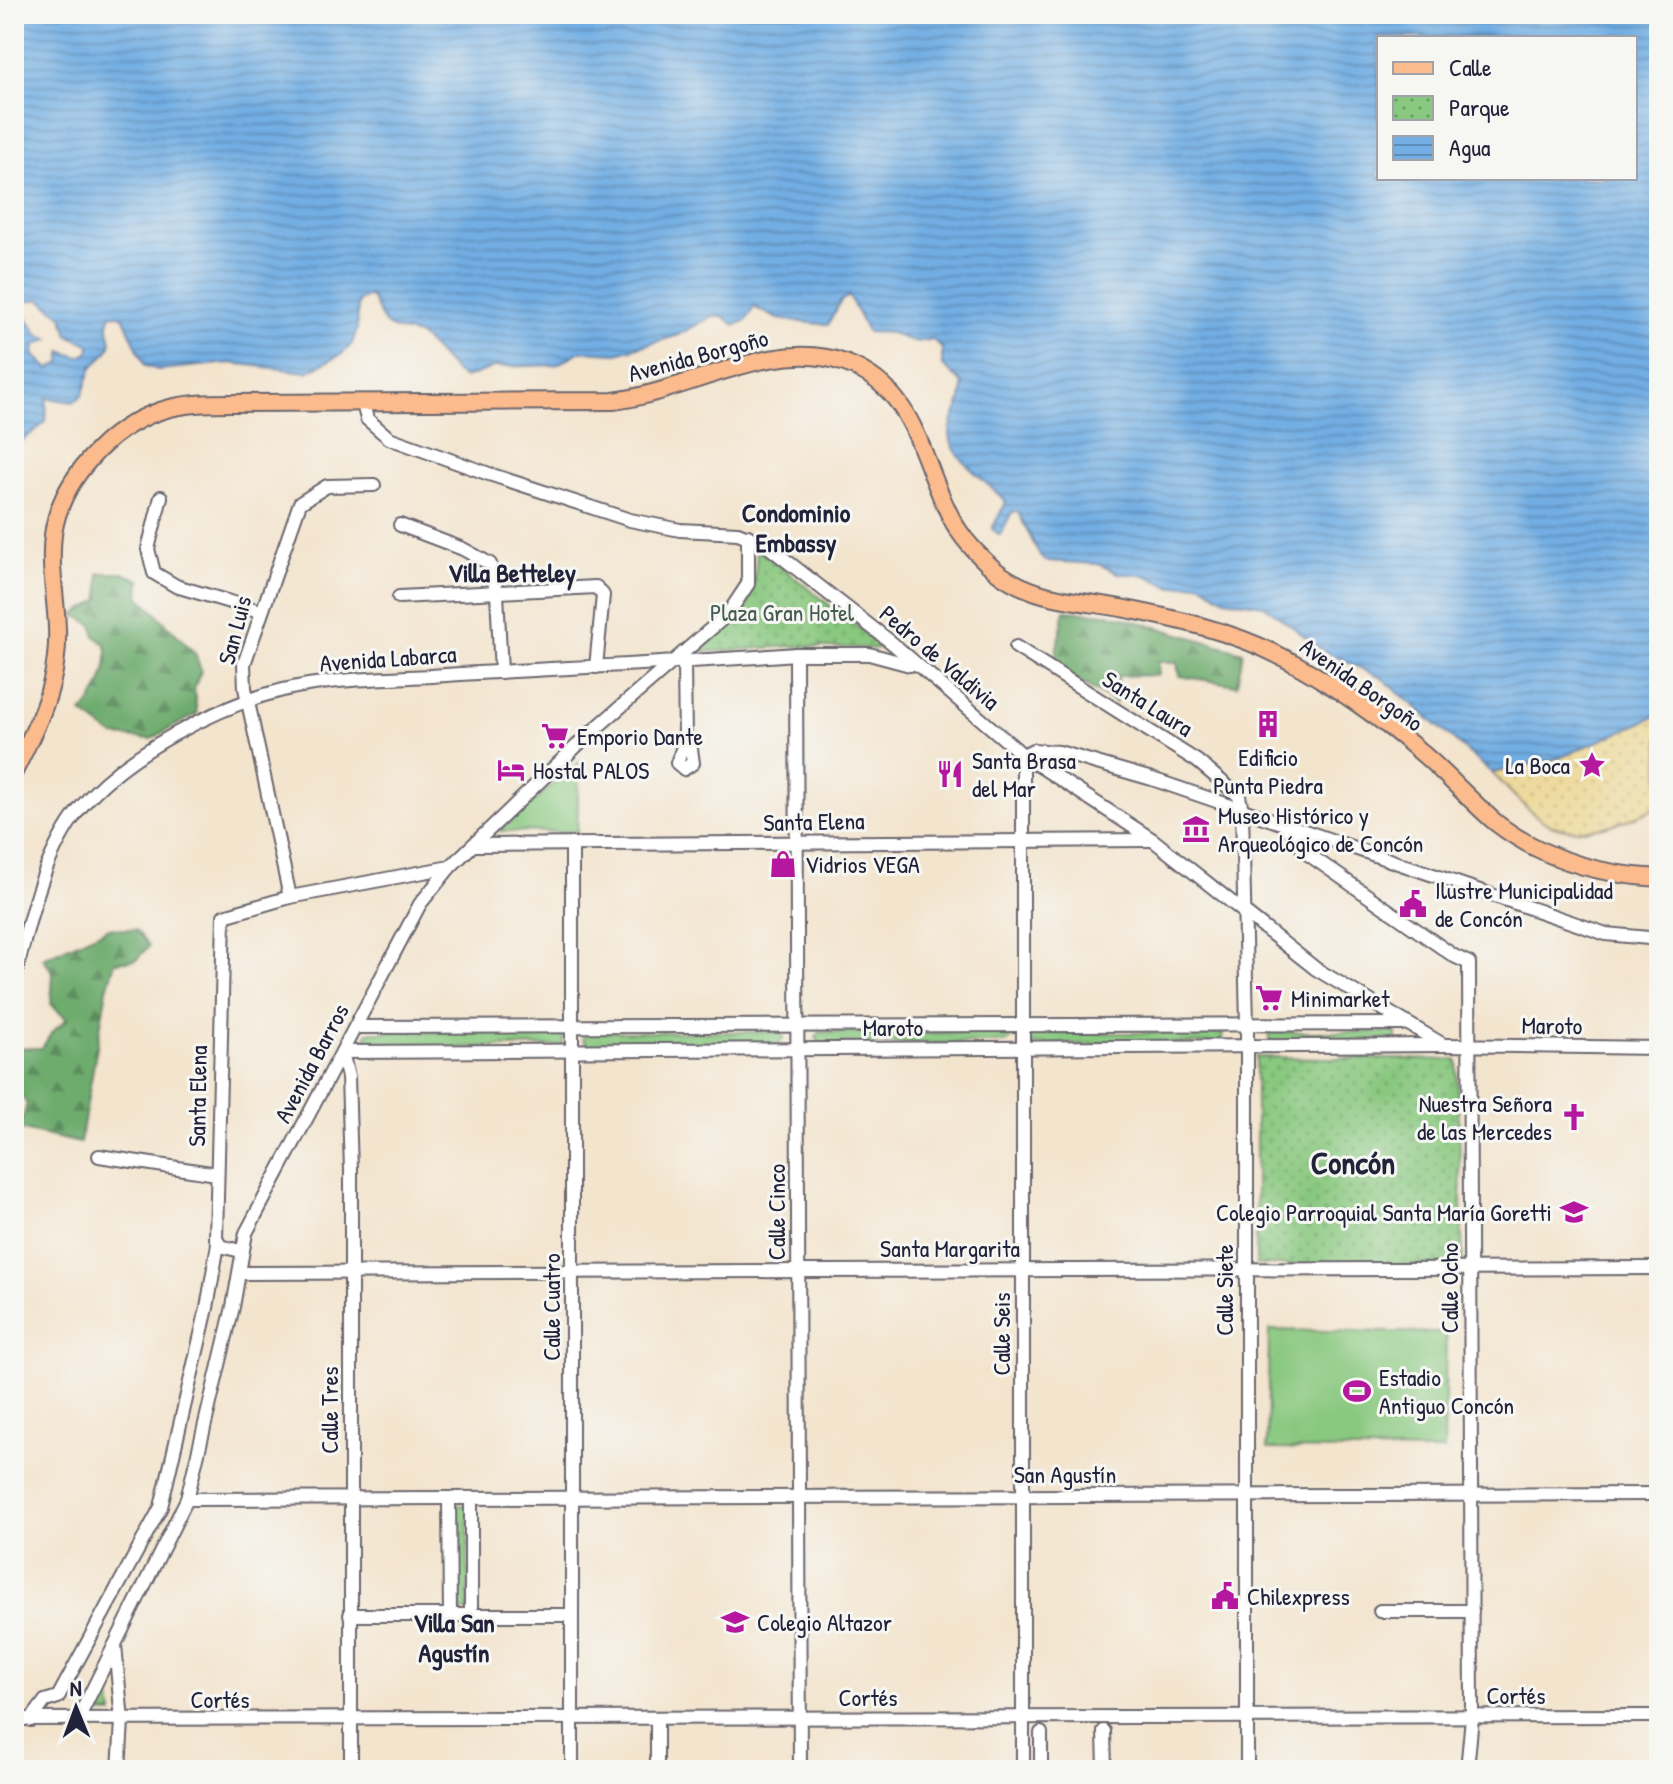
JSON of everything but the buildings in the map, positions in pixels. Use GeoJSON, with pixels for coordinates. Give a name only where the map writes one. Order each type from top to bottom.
{"type":"FeatureCollection","features":[{"type":"Feature","properties":{"kind":"main road","name":"Avenida Borgoño"},"geometry":{"type":"LineString","coordinates":[[14,772],[45,707],[56,659],[53,532],[65,495],[87,462],[130,425],[164,410],[233,403],[613,401],[649,397],[785,356],[814,356],[843,362],[870,375],[902,405],[915,426],[954,523],[988,563],[1013,582],[1042,595],[1193,625],[1236,637],[1275,653],[1341,694],[1429,759],[1495,822],[1531,845],[1591,869],[1659,878]]}},
{"type":"Feature","properties":{"kind":"street","name":"Pedro de Valdivia"},"geometry":{"type":"LineString","coordinates":[[363,404],[367,419],[389,438],[489,474],[643,523],[748,536],[773,550],[892,643],[917,668],[1023,755],[1153,840],[1316,969],[1406,1024]]}},
{"type":"Feature","properties":{"kind":"street","name":"San Luis"},"geometry":{"type":"LineString","coordinates":[[290,897],[255,721],[248,701],[244,664],[300,503],[327,486],[374,485]]}},
{"type":"Feature","properties":{"kind":"street"},"geometry":{"type":"LineString","coordinates":[[161,497],[148,549],[154,573],[176,586],[260,611]]}},
{"type":"Feature","properties":{"kind":"street"},"geometry":{"type":"LineString","coordinates":[[400,525],[486,560],[493,568],[501,672]]}},
{"type":"Feature","properties":{"kind":"street","name":"Avenida Barros"},"geometry":{"type":"LineString","coordinates":[[77,1721],[187,1499],[240,1273],[246,1233],[420,904],[450,867],[587,736],[677,663],[728,614],[748,584],[748,536]]}},
{"type":"Feature","properties":{"kind":"street"},"geometry":{"type":"LineString","coordinates":[[399,597],[600,589],[603,595],[596,667]]}},
{"type":"Feature","properties":{"kind":"street","name":"Santa Laura"},"geometry":{"type":"LineString","coordinates":[[1016,647],[1197,761],[1239,796],[1242,810]]}},
{"type":"Feature","properties":{"kind":"street","name":"Avenida Labarca"},"geometry":{"type":"LineString","coordinates":[[14,981],[46,870],[58,842],[81,808],[125,767],[188,729],[248,701],[326,682],[796,654],[869,654],[917,668]]}},
{"type":"Feature","properties":{"kind":"street","name":"Calle Cinco"},"geometry":{"type":"LineString","coordinates":[[796,654],[800,1770]]}},
{"type":"Feature","properties":{"kind":"street"},"geometry":{"type":"LineString","coordinates":[[677,663],[685,741]]}},
{"type":"Feature","properties":{"kind":"street"},"geometry":{"type":"LineString","coordinates":[[1023,755],[1033,750],[1059,752],[1285,824],[1606,934],[1659,939]]}},
{"type":"Feature","properties":{"kind":"street","name":"Calle Seis"},"geometry":{"type":"LineString","coordinates":[[1023,755],[1023,1770]]}},
{"type":"Feature","properties":{"kind":"street","name":"Calle Siete"},"geometry":{"type":"LineString","coordinates":[[1242,810],[1247,1025],[1247,1770]]}},
{"type":"Feature","properties":{"kind":"street","name":"Calle Ocho"},"geometry":{"type":"LineString","coordinates":[[1285,824],[1305,852],[1454,956],[1469,963],[1472,1611],[1469,1766]]}},
{"type":"Feature","properties":{"kind":"street","name":"Santa Elena"},"geometry":{"type":"LineString","coordinates":[[475,845],[1153,840]]}},
{"type":"Feature","properties":{"kind":"street","name":"Calle Cuatro"},"geometry":{"type":"LineString","coordinates":[[572,844],[572,1770]]}},
{"type":"Feature","properties":{"kind":"street","name":"Santa Elena"},"geometry":{"type":"LineString","coordinates":[[218,1244],[222,920],[233,910],[450,867]]}},
{"type":"Feature","properties":{"kind":"street","name":"Maroto"},"geometry":{"type":"LineString","coordinates":[[356,1027],[1406,1024],[1444,1045]]}},
{"type":"Feature","properties":{"kind":"street","name":"Maroto"},"geometry":{"type":"LineString","coordinates":[[342,1052],[1444,1045],[1659,1048]]}},
{"type":"Feature","properties":{"kind":"street","name":"Calle Tres"},"geometry":{"type":"LineString","coordinates":[[342,1052],[348,1077],[352,1272],[351,1770]]}},
{"type":"Feature","properties":{"kind":"street"},"geometry":{"type":"LineString","coordinates":[[99,1156],[217,1174]]}},
{"type":"Feature","properties":{"kind":"street"},"geometry":{"type":"LineString","coordinates":[[31,1720],[45,1701],[58,1697],[161,1507],[204,1323],[218,1244],[241,1251]]}},
{"type":"Feature","properties":{"kind":"street","name":"Santa Margarita"},"geometry":{"type":"LineString","coordinates":[[240,1273],[1659,1268]]}},
{"type":"Feature","properties":{"kind":"street","name":"San Agustín"},"geometry":{"type":"LineString","coordinates":[[187,1499],[1659,1494]]}},
{"type":"Feature","properties":{"kind":"street"},"geometry":{"type":"LineString","coordinates":[[449,1498],[450,1615]]}},
{"type":"Feature","properties":{"kind":"street"},"geometry":{"type":"LineString","coordinates":[[471,1498],[471,1615]]}},
{"type":"Feature","properties":{"kind":"street"},"geometry":{"type":"LineString","coordinates":[[1380,1611],[1472,1611]]}},
{"type":"Feature","properties":{"kind":"street"},"geometry":{"type":"LineString","coordinates":[[350,1615],[572,1615]]}},
{"type":"Feature","properties":{"kind":"street"},"geometry":{"type":"LineString","coordinates":[[115,1641],[122,1721],[119,1770]]}},
{"type":"Feature","properties":{"kind":"street","name":"Cortés"},"geometry":{"type":"LineString","coordinates":[[14,1719],[351,1721],[1659,1716]]}},
{"type":"Feature","properties":{"kind":"street"},"geometry":{"type":"LineString","coordinates":[[657,1719],[657,1770]]}},
{"type":"Feature","properties":{"kind":"street"},"geometry":{"type":"LineString","coordinates":[[1104,1731],[1105,1770]]}},
{"type":"Feature","properties":{"kind":"street"},"geometry":{"type":"LineString","coordinates":[[1041,1733],[1041,1770]]}},
{"type":"Feature","properties":{"kind":"green space","name":"Plaza Gran Hotel"},"geometry":{"type":"Polygon","coordinates":[[[757,548],[885,649],[792,646],[687,653],[720,632],[741,612],[753,587],[757,548]]]}},
{"type":"Feature","properties":{"kind":"green space"},"geometry":{"type":"Polygon","coordinates":[[[99,573],[123,573],[140,580],[139,596],[195,653],[201,671],[194,688],[197,714],[151,739],[114,736],[82,713],[102,681],[107,663],[106,645],[95,636],[93,625],[75,615],[100,599],[99,573]]]}},
{"type":"Feature","properties":{"kind":"green space"},"geometry":{"type":"Polygon","coordinates":[[[1065,610],[1114,615],[1243,652],[1237,685],[1179,676],[1177,662],[1158,662],[1159,675],[1118,676],[1116,703],[1053,666],[1065,610]]]}},
{"type":"Feature","properties":{"kind":"green space"},"geometry":{"type":"Polygon","coordinates":[[[579,762],[577,832],[499,831],[579,762]]]}},
{"type":"Feature","properties":{"kind":"green space"},"geometry":{"type":"Polygon","coordinates":[[[109,928],[136,930],[149,946],[136,960],[115,962],[107,989],[80,1143],[19,1129],[27,1104],[14,1085],[14,1048],[42,1048],[52,1032],[67,1019],[51,1005],[53,973],[43,958],[109,928]]]}},
{"type":"Feature","properties":{"kind":"green space"},"geometry":{"type":"Polygon","coordinates":[[[368,1032],[563,1032],[563,1046],[362,1049],[368,1032]]]}},
{"type":"Feature","properties":{"kind":"green space"},"geometry":{"type":"Polygon","coordinates":[[[587,1032],[779,1032],[784,1037],[779,1044],[589,1046],[583,1039],[587,1032]]]}},
{"type":"Feature","properties":{"kind":"green space"},"geometry":{"type":"Polygon","coordinates":[[[820,1032],[1009,1033],[1011,1039],[1006,1043],[821,1044],[816,1038],[820,1032]]]}},
{"type":"Feature","properties":{"kind":"green space"},"geometry":{"type":"Polygon","coordinates":[[[1269,1032],[1396,1032],[1396,1040],[1269,1043],[1269,1032]]]}},
{"type":"Feature","properties":{"kind":"green space"},"geometry":{"type":"Polygon","coordinates":[[[1025,1033],[1223,1033],[1221,1043],[1028,1045],[1025,1033]]]}},
{"type":"Feature","properties":{"kind":"green space"},"geometry":{"type":"Polygon","coordinates":[[[1256,1057],[1457,1060],[1463,1265],[1256,1265],[1256,1057]]]}},
{"type":"Feature","properties":{"kind":"green space","name":"Estadio Antiguo Concón"},"geometry":{"type":"Polygon","coordinates":[[[1269,1330],[1446,1333],[1444,1451],[1267,1449],[1269,1330]]]}},
{"type":"Feature","properties":{"kind":"green space"},"geometry":{"type":"Polygon","coordinates":[[[453,1505],[468,1505],[468,1611],[454,1611],[453,1505]]]}},
{"type":"Feature","properties":{"kind":"green space"},"geometry":{"type":"Polygon","coordinates":[[[108,1677],[113,1714],[90,1713],[108,1677]]]}},
{"type":"Feature","properties":{"kind":"sand","name":"La Boca"},"geometry":{"type":"Polygon","coordinates":[[[1659,715],[1659,806],[1632,818],[1586,830],[1556,827],[1529,810],[1492,773],[1559,758],[1659,715]]]}},
{"type":"Feature","properties":{"kind":"water"},"geometry":{"type":"Polygon","coordinates":[[[14,14],[1659,14],[1659,715],[1559,758],[1492,773],[1382,678],[1322,650],[1264,605],[1225,599],[1200,583],[1171,587],[1148,576],[1118,573],[1098,564],[1047,561],[1040,556],[1018,512],[1012,512],[1000,535],[992,529],[1006,502],[963,461],[951,442],[951,427],[962,397],[962,383],[942,365],[942,348],[932,339],[917,341],[891,333],[867,332],[849,296],[841,301],[828,325],[778,319],[754,307],[746,321],[735,325],[724,317],[711,317],[676,336],[617,353],[581,351],[556,365],[494,367],[465,378],[419,336],[385,323],[370,296],[358,301],[357,329],[352,344],[342,354],[307,372],[230,363],[158,370],[145,366],[123,316],[111,314],[108,329],[111,343],[103,357],[92,367],[82,396],[73,402],[47,398],[46,422],[14,447],[14,14]],[[40,299],[24,302],[21,310],[38,334],[50,339],[35,345],[34,355],[49,369],[61,363],[61,351],[79,357],[87,354],[91,345],[68,335],[63,317],[40,299]]]}},
{"type":"Feature","properties":{"kind":"place","name":"Edificio Punta Piedra"},"geometry":{"type":"Point","coordinates":[1268,724]}},
{"type":"Feature","properties":{"kind":"place","name":"Emporio Dante"},"geometry":{"type":"Point","coordinates":[555,736]}},
{"type":"Feature","properties":{"kind":"place","name":"La Boca"},"geometry":{"type":"Point","coordinates":[1592,765]}},
{"type":"Feature","properties":{"kind":"place","name":"Hostal PALOS"},"geometry":{"type":"Point","coordinates":[511,770]}},
{"type":"Feature","properties":{"kind":"place","name":"Santa Brasa del Mar"},"geometry":{"type":"Point","coordinates":[950,774]}},
{"type":"Feature","properties":{"kind":"place","name":"Museo Histórico y Arqueológico de Concón"},"geometry":{"type":"Point","coordinates":[1196,829]}},
{"type":"Feature","properties":{"kind":"place","name":"Vidrios VEGA"},"geometry":{"type":"Point","coordinates":[783,864]}},
{"type":"Feature","properties":{"kind":"place","name":"Ilustre Municipalidad de Concón"},"geometry":{"type":"Point","coordinates":[1413,904]}},
{"type":"Feature","properties":{"kind":"place","name":"Minimarket"},"geometry":{"type":"Point","coordinates":[1269,998]}},
{"type":"Feature","properties":{"kind":"place","name":"Nuestra Señora de las Mercedes"},"geometry":{"type":"Point","coordinates":[1574,1117]}},
{"type":"Feature","properties":{"kind":"place","name":"Colegio Parroquial Santa María Goretti"},"geometry":{"type":"Point","coordinates":[1574,1212]}},
{"type":"Feature","properties":{"kind":"place","name":"Estadio Antiguo Concón"},"geometry":{"type":"Point","coordinates":[1357,1391]}},
{"type":"Feature","properties":{"kind":"place","name":"Chilexpress"},"geometry":{"type":"Point","coordinates":[1225,1596]}},
{"type":"Feature","properties":{"kind":"place","name":"Colegio Altazor"},"geometry":{"type":"Point","coordinates":[735,1622]}},
{"type":"Feature","properties":{"kind":"district","name":"Condominio Embassy"},"geometry":{"type":"Point","coordinates":[796,527]}},
{"type":"Feature","properties":{"kind":"district","name":"Villa Betteley"},"geometry":{"type":"Point","coordinates":[512,572]}},
{"type":"Feature","properties":{"kind":"district","name":"Concón"},"geometry":{"type":"Point","coordinates":[1353,1162]}},
{"type":"Feature","properties":{"kind":"district","name":"Villa San Agustín"},"geometry":{"type":"Point","coordinates":[454,1637]}}]}
